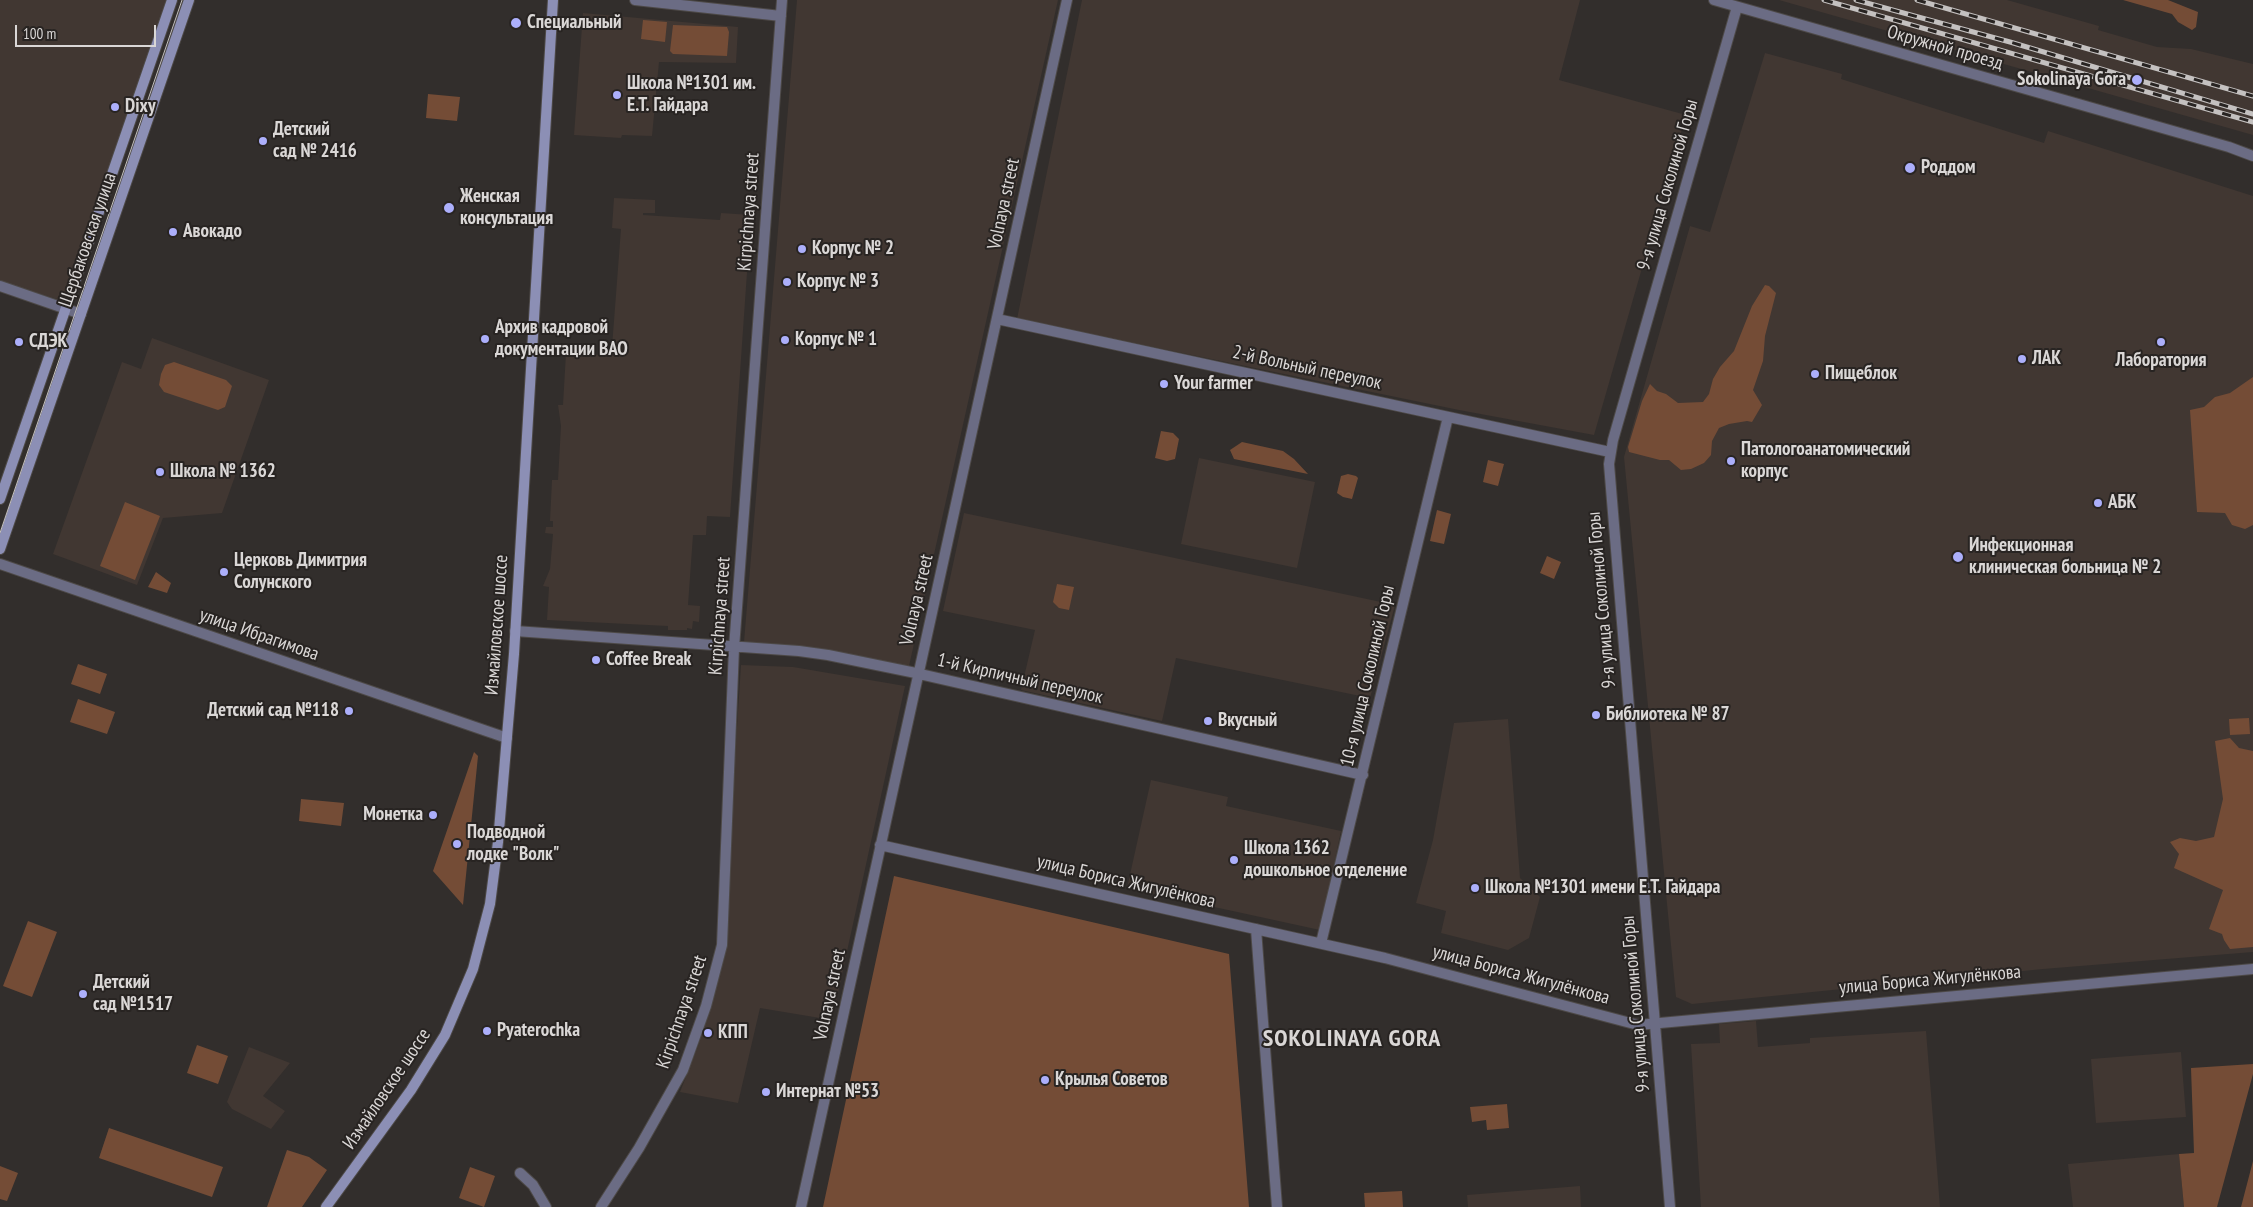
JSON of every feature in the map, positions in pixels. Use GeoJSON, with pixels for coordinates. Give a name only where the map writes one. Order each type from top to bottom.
{"type":"FeatureCollection","features":[{"type":"Feature","properties":{"kind":"main road","name":"Щербаковская улица"},"geometry":{"type":"LineString","coordinates":[[0,499],[172,0]]}},
{"type":"Feature","properties":{"kind":"main road","name":"Щербаковская улица"},"geometry":{"type":"LineString","coordinates":[[0,549],[189,0]]}},
{"type":"Feature","properties":{"kind":"main road","name":"Измайловское шоссе"},"geometry":{"type":"LineString","coordinates":[[326,1207],[428,1066],[445,1035],[470,976],[480,946],[493,887],[515,631],[553,0]]}},
{"type":"Feature","properties":{"kind":"street"},"geometry":{"type":"LineString","coordinates":[[635,0],[781,16]]}},
{"type":"Feature","properties":{"kind":"street","name":"Kirpichnaya street"},"geometry":{"type":"LineString","coordinates":[[601,1207],[639,1148],[683,1070],[706,1006],[722,945],[734,648],[782,0]]}},
{"type":"Feature","properties":{"kind":"street","name":"Volnaya street"},"geometry":{"type":"LineString","coordinates":[[802,1207],[1067,0]]}},
{"type":"Feature","properties":{"kind":"street","name":"Окружной проезд"},"geometry":{"type":"LineString","coordinates":[[1714,0],[2229,146],[2253,156]]}},
{"type":"Feature","properties":{"kind":"street","name":"9-я улица Соколиной Горы"},"geometry":{"type":"LineString","coordinates":[[1670,1207],[1609,478],[1610,452],[1737,7]]}},
{"type":"Feature","properties":{"kind":"street"},"geometry":{"type":"LineString","coordinates":[[0,286],[81,314]]}},
{"type":"Feature","properties":{"kind":"street","name":"2-й Вольный переулок"},"geometry":{"type":"LineString","coordinates":[[998,319],[1610,452]]}},
{"type":"Feature","properties":{"kind":"street","name":"10-я улица Соколиной Горы"},"geometry":{"type":"LineString","coordinates":[[1321,944],[1448,417]]}},
{"type":"Feature","properties":{"kind":"street","name":"улица Ибрагимова"},"geometry":{"type":"LineString","coordinates":[[0,564],[507,738]]}},
{"type":"Feature","properties":{"kind":"street","name":"1-й Кирпичный переулок"},"geometry":{"type":"LineString","coordinates":[[515,631],[734,648],[800,651],[918,674],[1363,775]]}},
{"type":"Feature","properties":{"kind":"street","name":"улица Бориса Жигулёнкова"},"geometry":{"type":"LineString","coordinates":[[880,845],[1394,960],[1638,1024],[2253,969]]}},
{"type":"Feature","properties":{"kind":"street"},"geometry":{"type":"LineString","coordinates":[[1256,929],[1277,1207]]}},
{"type":"Feature","properties":{"kind":"street"},"geometry":{"type":"LineString","coordinates":[[520,1173],[533,1185],[546,1207]]}},
{"type":"Feature","properties":{"kind":"shaded area"},"geometry":{"type":"Polygon","coordinates":[[[0,0],[167,0],[64,298],[60,300],[0,281],[0,0]]]}},
{"type":"Feature","properties":{"kind":"shaded area"},"geometry":{"type":"Polygon","coordinates":[[[797,0],[1058,0],[909,666],[827,650],[744,642],[797,0]]]}},
{"type":"Feature","properties":{"kind":"shaded area"},"geometry":{"type":"Polygon","coordinates":[[[1082,0],[1580,0],[1559,80],[1686,115],[1594,435],[1459,410],[1017,319],[1082,0]]]}},
{"type":"Feature","properties":{"kind":"shaded area"},"geometry":{"type":"Polygon","coordinates":[[[1779,0],[2007,0],[2099,26],[2098,30],[2157,47],[2191,49],[2253,64],[2253,135],[1779,0]]]}},
{"type":"Feature","properties":{"kind":"shaded area"},"geometry":{"type":"Polygon","coordinates":[[[2123,0],[2168,0],[2198,12],[2196,27],[2192,30],[2178,22],[2172,14],[2123,0]]]}},
{"type":"Feature","properties":{"kind":"shaded area","name":"Школа №1301 им. Е.Т. Гайдара"},"geometry":{"type":"Polygon","coordinates":[[[583,13],[738,27],[736,63],[659,62],[652,136],[622,135],[621,138],[574,135],[583,13]]]}},
{"type":"Feature","properties":{"kind":"shaded area"},"geometry":{"type":"Polygon","coordinates":[[[643,20],[667,22],[665,42],[641,39],[643,20]]]}},
{"type":"Feature","properties":{"kind":"shaded area"},"geometry":{"type":"Polygon","coordinates":[[[673,25],[727,27],[729,32],[727,56],[673,54],[670,51],[673,25]]]}},
{"type":"Feature","properties":{"kind":"shaded area","name":"Инфекционная клиническая больница № 2"},"geometry":{"type":"Polygon","coordinates":[[[1765,53],[1842,74],[1841,79],[2044,143],[2048,131],[2253,196],[2253,952],[2043,969],[1692,1004],[1676,997],[1624,457],[1690,226],[1710,232],[1765,53]]]}},
{"type":"Feature","properties":{"kind":"shaded area"},"geometry":{"type":"Polygon","coordinates":[[[428,94],[460,97],[457,121],[426,118],[428,94]]]}},
{"type":"Feature","properties":{"kind":"shaded area"},"geometry":{"type":"Polygon","coordinates":[[[614,198],[655,200],[655,213],[643,213],[643,215],[720,220],[721,213],[751,215],[730,517],[707,516],[706,535],[693,535],[688,605],[700,606],[699,622],[693,621],[692,629],[687,628],[687,630],[668,630],[668,626],[547,620],[549,587],[543,586],[550,569],[553,534],[545,533],[546,527],[553,527],[553,521],[550,521],[552,480],[558,480],[561,426],[558,405],[563,405],[566,353],[605,355],[612,347],[621,229],[612,228],[614,198]]]}},
{"type":"Feature","properties":{"kind":"shaded area"},"geometry":{"type":"Polygon","coordinates":[[[1765,285],[1769,286],[1776,293],[1765,336],[1763,361],[1753,390],[1762,405],[1752,422],[1729,424],[1719,428],[1712,441],[1711,455],[1704,463],[1691,469],[1681,470],[1669,460],[1660,460],[1629,452],[1628,447],[1642,401],[1650,384],[1657,391],[1666,394],[1678,403],[1703,402],[1709,394],[1713,379],[1720,367],[1734,351],[1752,306],[1765,285]]]}},
{"type":"Feature","properties":{"kind":"shaded area","name":"Школа № 1362"},"geometry":{"type":"Polygon","coordinates":[[[152,338],[269,380],[222,513],[163,518],[137,585],[53,554],[122,362],[141,369],[152,338]]]}},
{"type":"Feature","properties":{"kind":"shaded area"},"geometry":{"type":"Polygon","coordinates":[[[174,362],[226,380],[232,386],[225,407],[218,410],[164,392],[159,385],[161,374],[165,365],[174,362]]]}},
{"type":"Feature","properties":{"kind":"shaded area"},"geometry":{"type":"Polygon","coordinates":[[[2253,377],[2253,525],[2245,529],[2232,525],[2225,513],[2197,512],[2190,410],[2204,407],[2215,397],[2230,393],[2253,377]]]}},
{"type":"Feature","properties":{"kind":"shaded area"},"geometry":{"type":"Polygon","coordinates":[[[1161,431],[1173,433],[1179,439],[1175,459],[1167,461],[1155,458],[1161,431]]]}},
{"type":"Feature","properties":{"kind":"shaded area"},"geometry":{"type":"Polygon","coordinates":[[[1242,442],[1283,451],[1294,459],[1308,474],[1234,459],[1230,450],[1242,442]]]}},
{"type":"Feature","properties":{"kind":"shaded area"},"geometry":{"type":"Polygon","coordinates":[[[1199,458],[1315,482],[1297,568],[1181,544],[1199,458]]]}},
{"type":"Feature","properties":{"kind":"shaded area"},"geometry":{"type":"Polygon","coordinates":[[[1488,460],[1504,464],[1498,486],[1483,482],[1488,460]]]}},
{"type":"Feature","properties":{"kind":"shaded area"},"geometry":{"type":"Polygon","coordinates":[[[1348,474],[1358,478],[1352,499],[1337,493],[1341,476],[1348,474]]]}},
{"type":"Feature","properties":{"kind":"shaded area"},"geometry":{"type":"Polygon","coordinates":[[[125,502],[160,516],[135,580],[100,566],[125,502]]]}},
{"type":"Feature","properties":{"kind":"shaded area"},"geometry":{"type":"Polygon","coordinates":[[[1437,510],[1451,514],[1444,544],[1430,541],[1437,510]]]}},
{"type":"Feature","properties":{"kind":"shaded area"},"geometry":{"type":"Polygon","coordinates":[[[964,513],[1395,605],[1370,698],[1176,658],[1162,721],[1021,690],[1035,630],[943,611],[964,513]]]}},
{"type":"Feature","properties":{"kind":"shaded area"},"geometry":{"type":"Polygon","coordinates":[[[1547,556],[1561,562],[1554,579],[1540,573],[1547,556]]]}},
{"type":"Feature","properties":{"kind":"shaded area"},"geometry":{"type":"Polygon","coordinates":[[[156,572],[171,583],[167,593],[148,587],[156,572]]]}},
{"type":"Feature","properties":{"kind":"shaded area"},"geometry":{"type":"Polygon","coordinates":[[[1057,584],[1074,587],[1069,610],[1059,608],[1053,602],[1057,584]]]}},
{"type":"Feature","properties":{"kind":"shaded area"},"geometry":{"type":"Polygon","coordinates":[[[78,664],[107,674],[100,694],[71,684],[78,664]]]}},
{"type":"Feature","properties":{"kind":"shaded area"},"geometry":{"type":"Polygon","coordinates":[[[741,665],[793,667],[905,686],[832,1020],[760,1008],[738,1103],[680,1092],[698,1046],[723,945],[741,665]]]}},
{"type":"Feature","properties":{"kind":"shaded area"},"geometry":{"type":"Polygon","coordinates":[[[78,699],[115,712],[107,734],[70,722],[78,699]]]}},
{"type":"Feature","properties":{"kind":"shaded area"},"geometry":{"type":"Polygon","coordinates":[[[2249,718],[2250,734],[2230,735],[2229,719],[2249,718]]]}},
{"type":"Feature","properties":{"kind":"shaded area"},"geometry":{"type":"Polygon","coordinates":[[[1508,719],[1520,878],[1540,897],[1529,938],[1508,950],[1441,933],[1446,911],[1416,903],[1433,840],[1454,723],[1508,719]]]}},
{"type":"Feature","properties":{"kind":"shaded area"},"geometry":{"type":"Polygon","coordinates":[[[2230,738],[2239,748],[2253,751],[2253,947],[2230,949],[2222,934],[2209,929],[2223,890],[2174,868],[2179,854],[2170,842],[2180,838],[2196,841],[2214,837],[2223,799],[2215,741],[2230,738]]]}},
{"type":"Feature","properties":{"kind":"shaded area"},"geometry":{"type":"Polygon","coordinates":[[[474,752],[478,756],[463,905],[433,871],[474,752]]]}},
{"type":"Feature","properties":{"kind":"shaded area","name":"Школа 1362 дошкольное отделение"},"geometry":{"type":"Polygon","coordinates":[[[1151,780],[1228,797],[1226,806],[1341,831],[1320,930],[1127,888],[1151,780]]]}},
{"type":"Feature","properties":{"kind":"shaded area"},"geometry":{"type":"Polygon","coordinates":[[[301,799],[344,803],[341,826],[299,821],[301,799]]]}},
{"type":"Feature","properties":{"kind":"shaded area","name":"Крылья Советов"},"geometry":{"type":"Polygon","coordinates":[[[894,876],[1229,954],[1249,1207],[823,1207],[894,876]]]}},
{"type":"Feature","properties":{"kind":"shaded area"},"geometry":{"type":"Polygon","coordinates":[[[28,921],[57,932],[32,997],[3,986],[28,921]]]}},
{"type":"Feature","properties":{"kind":"shaded area"},"geometry":{"type":"Polygon","coordinates":[[[1756,1021],[1758,1047],[1810,1043],[1810,1038],[1926,1031],[1940,1207],[1701,1207],[1691,1044],[1720,1043],[1719,1024],[1756,1021]]]}},
{"type":"Feature","properties":{"kind":"shaded area"},"geometry":{"type":"Polygon","coordinates":[[[197,1045],[228,1056],[218,1084],[187,1073],[197,1045]]]}},
{"type":"Feature","properties":{"kind":"shaded area"},"geometry":{"type":"Polygon","coordinates":[[[249,1047],[290,1063],[263,1096],[285,1111],[271,1129],[232,1109],[227,1102],[249,1047]]]}},
{"type":"Feature","properties":{"kind":"shaded area"},"geometry":{"type":"Polygon","coordinates":[[[2181,1052],[2186,1117],[2096,1123],[2091,1059],[2181,1052]]]}},
{"type":"Feature","properties":{"kind":"shaded area"},"geometry":{"type":"Polygon","coordinates":[[[2253,1064],[2253,1074],[2217,1207],[2184,1207],[2179,1154],[2194,1153],[2191,1068],[2253,1064]]]}},
{"type":"Feature","properties":{"kind":"shaded area"},"geometry":{"type":"Polygon","coordinates":[[[1507,1104],[1509,1128],[1487,1130],[1486,1120],[1472,1122],[1470,1107],[1507,1104]]]}},
{"type":"Feature","properties":{"kind":"shaded area"},"geometry":{"type":"Polygon","coordinates":[[[109,1128],[223,1167],[212,1197],[99,1158],[109,1128]]]}},
{"type":"Feature","properties":{"kind":"shaded area"},"geometry":{"type":"Polygon","coordinates":[[[287,1150],[309,1157],[327,1170],[302,1207],[267,1207],[287,1150]]]}},
{"type":"Feature","properties":{"kind":"shaded area"},"geometry":{"type":"Polygon","coordinates":[[[2179,1154],[2184,1207],[2073,1207],[2068,1164],[2179,1154]]]}},
{"type":"Feature","properties":{"kind":"shaded area"},"geometry":{"type":"Polygon","coordinates":[[[2253,1161],[2253,1207],[2241,1207],[2253,1161]]]}},
{"type":"Feature","properties":{"kind":"shaded area"},"geometry":{"type":"Polygon","coordinates":[[[0,1166],[18,1173],[7,1201],[0,1199],[0,1166]]]}},
{"type":"Feature","properties":{"kind":"shaded area"},"geometry":{"type":"Polygon","coordinates":[[[470,1167],[495,1176],[484,1207],[459,1198],[470,1167]]]}},
{"type":"Feature","properties":{"kind":"shaded area"},"geometry":{"type":"Polygon","coordinates":[[[1580,1186],[1581,1207],[1468,1207],[1467,1195],[1580,1186]]]}},
{"type":"Feature","properties":{"kind":"shaded area"},"geometry":{"type":"Polygon","coordinates":[[[1402,1191],[1403,1207],[1365,1207],[1364,1193],[1402,1191]]]}},
{"type":"Feature","properties":{"kind":"tram line"},"geometry":{"type":"LineString","coordinates":[[0,533],[182,0]]}},
{"type":"Feature","properties":{"kind":"railway"},"geometry":{"type":"LineString","coordinates":[[1824,0],[2253,122]]}},
{"type":"Feature","properties":{"kind":"railway"},"geometry":{"type":"LineString","coordinates":[[1856,0],[2010,42],[2253,114]]}},
{"type":"Feature","properties":{"kind":"railway"},"geometry":{"type":"LineString","coordinates":[[1917,0],[2253,96]]}},
{"type":"Feature","properties":{"kind":"place","name":"Специальный"},"geometry":{"type":"Point","coordinates":[516,23]}},
{"type":"Feature","properties":{"kind":"place","name":"Sokolinaya Gora"},"geometry":{"type":"Point","coordinates":[2137,80]}},
{"type":"Feature","properties":{"kind":"place","name":"Школа №1301 им. Е.Т. Гайдара"},"geometry":{"type":"Point","coordinates":[617,95]}},
{"type":"Feature","properties":{"kind":"place","name":"Dixy"},"geometry":{"type":"Point","coordinates":[115,107]}},
{"type":"Feature","properties":{"kind":"place","name":"Детский сад № 2416"},"geometry":{"type":"Point","coordinates":[263,141]}},
{"type":"Feature","properties":{"kind":"place","name":"Роддом"},"geometry":{"type":"Point","coordinates":[1910,168]}},
{"type":"Feature","properties":{"kind":"place","name":"Женская консультация"},"geometry":{"type":"Point","coordinates":[449,208]}},
{"type":"Feature","properties":{"kind":"place","name":"Авокадо"},"geometry":{"type":"Point","coordinates":[173,232]}},
{"type":"Feature","properties":{"kind":"place","name":"Корпус № 2"},"geometry":{"type":"Point","coordinates":[802,249]}},
{"type":"Feature","properties":{"kind":"place","name":"Корпус № 3"},"geometry":{"type":"Point","coordinates":[787,282]}},
{"type":"Feature","properties":{"kind":"place","name":"Архив кадровой документации ВАО"},"geometry":{"type":"Point","coordinates":[485,339]}},
{"type":"Feature","properties":{"kind":"place","name":"Корпус № 1"},"geometry":{"type":"Point","coordinates":[785,340]}},
{"type":"Feature","properties":{"kind":"place","name":"СДЭК"},"geometry":{"type":"Point","coordinates":[19,342]}},
{"type":"Feature","properties":{"kind":"place","name":"Лаборатория"},"geometry":{"type":"Point","coordinates":[2161,342]}},
{"type":"Feature","properties":{"kind":"place","name":"ЛАК"},"geometry":{"type":"Point","coordinates":[2022,359]}},
{"type":"Feature","properties":{"kind":"place","name":"Пищеблок"},"geometry":{"type":"Point","coordinates":[1815,374]}},
{"type":"Feature","properties":{"kind":"place","name":"Your farmer"},"geometry":{"type":"Point","coordinates":[1164,384]}},
{"type":"Feature","properties":{"kind":"place","name":"Патологоанатомический корпус"},"geometry":{"type":"Point","coordinates":[1731,461]}},
{"type":"Feature","properties":{"kind":"place","name":"Школа № 1362"},"geometry":{"type":"Point","coordinates":[160,472]}},
{"type":"Feature","properties":{"kind":"place","name":"АБК"},"geometry":{"type":"Point","coordinates":[2098,503]}},
{"type":"Feature","properties":{"kind":"place","name":"Инфекционная клиническая больница № 2"},"geometry":{"type":"Point","coordinates":[1958,557]}},
{"type":"Feature","properties":{"kind":"place","name":"Церковь Димитрия Солунского"},"geometry":{"type":"Point","coordinates":[224,572]}},
{"type":"Feature","properties":{"kind":"place","name":"Coffee Break"},"geometry":{"type":"Point","coordinates":[596,660]}},
{"type":"Feature","properties":{"kind":"place","name":"Детский сад №118"},"geometry":{"type":"Point","coordinates":[349,711]}},
{"type":"Feature","properties":{"kind":"place","name":"Библиотека № 87"},"geometry":{"type":"Point","coordinates":[1596,715]}},
{"type":"Feature","properties":{"kind":"place","name":"Вкусный"},"geometry":{"type":"Point","coordinates":[1208,721]}},
{"type":"Feature","properties":{"kind":"place","name":"Монетка"},"geometry":{"type":"Point","coordinates":[433,815]}},
{"type":"Feature","properties":{"kind":"place","name":"Подводной лодке \"Волк\""},"geometry":{"type":"Point","coordinates":[457,844]}},
{"type":"Feature","properties":{"kind":"place","name":"Школа 1362 дошкольное отделение"},"geometry":{"type":"Point","coordinates":[1234,860]}},
{"type":"Feature","properties":{"kind":"place","name":"Школа №1301 имени Е.Т. Гайдара"},"geometry":{"type":"Point","coordinates":[1475,888]}},
{"type":"Feature","properties":{"kind":"place","name":"Детский сад №1517"},"geometry":{"type":"Point","coordinates":[83,994]}},
{"type":"Feature","properties":{"kind":"place","name":"Pyaterochka"},"geometry":{"type":"Point","coordinates":[487,1031]}},
{"type":"Feature","properties":{"kind":"place","name":"КПП"},"geometry":{"type":"Point","coordinates":[708,1033]}},
{"type":"Feature","properties":{"kind":"place","name":"Крылья Советов"},"geometry":{"type":"Point","coordinates":[1045,1080]}},
{"type":"Feature","properties":{"kind":"place","name":"Интернат №53"},"geometry":{"type":"Point","coordinates":[766,1092]}},
{"type":"Feature","properties":{"kind":"district","name":"SOKOLINAYA GORA"},"geometry":{"type":"Point","coordinates":[1352,1039]}}]}
